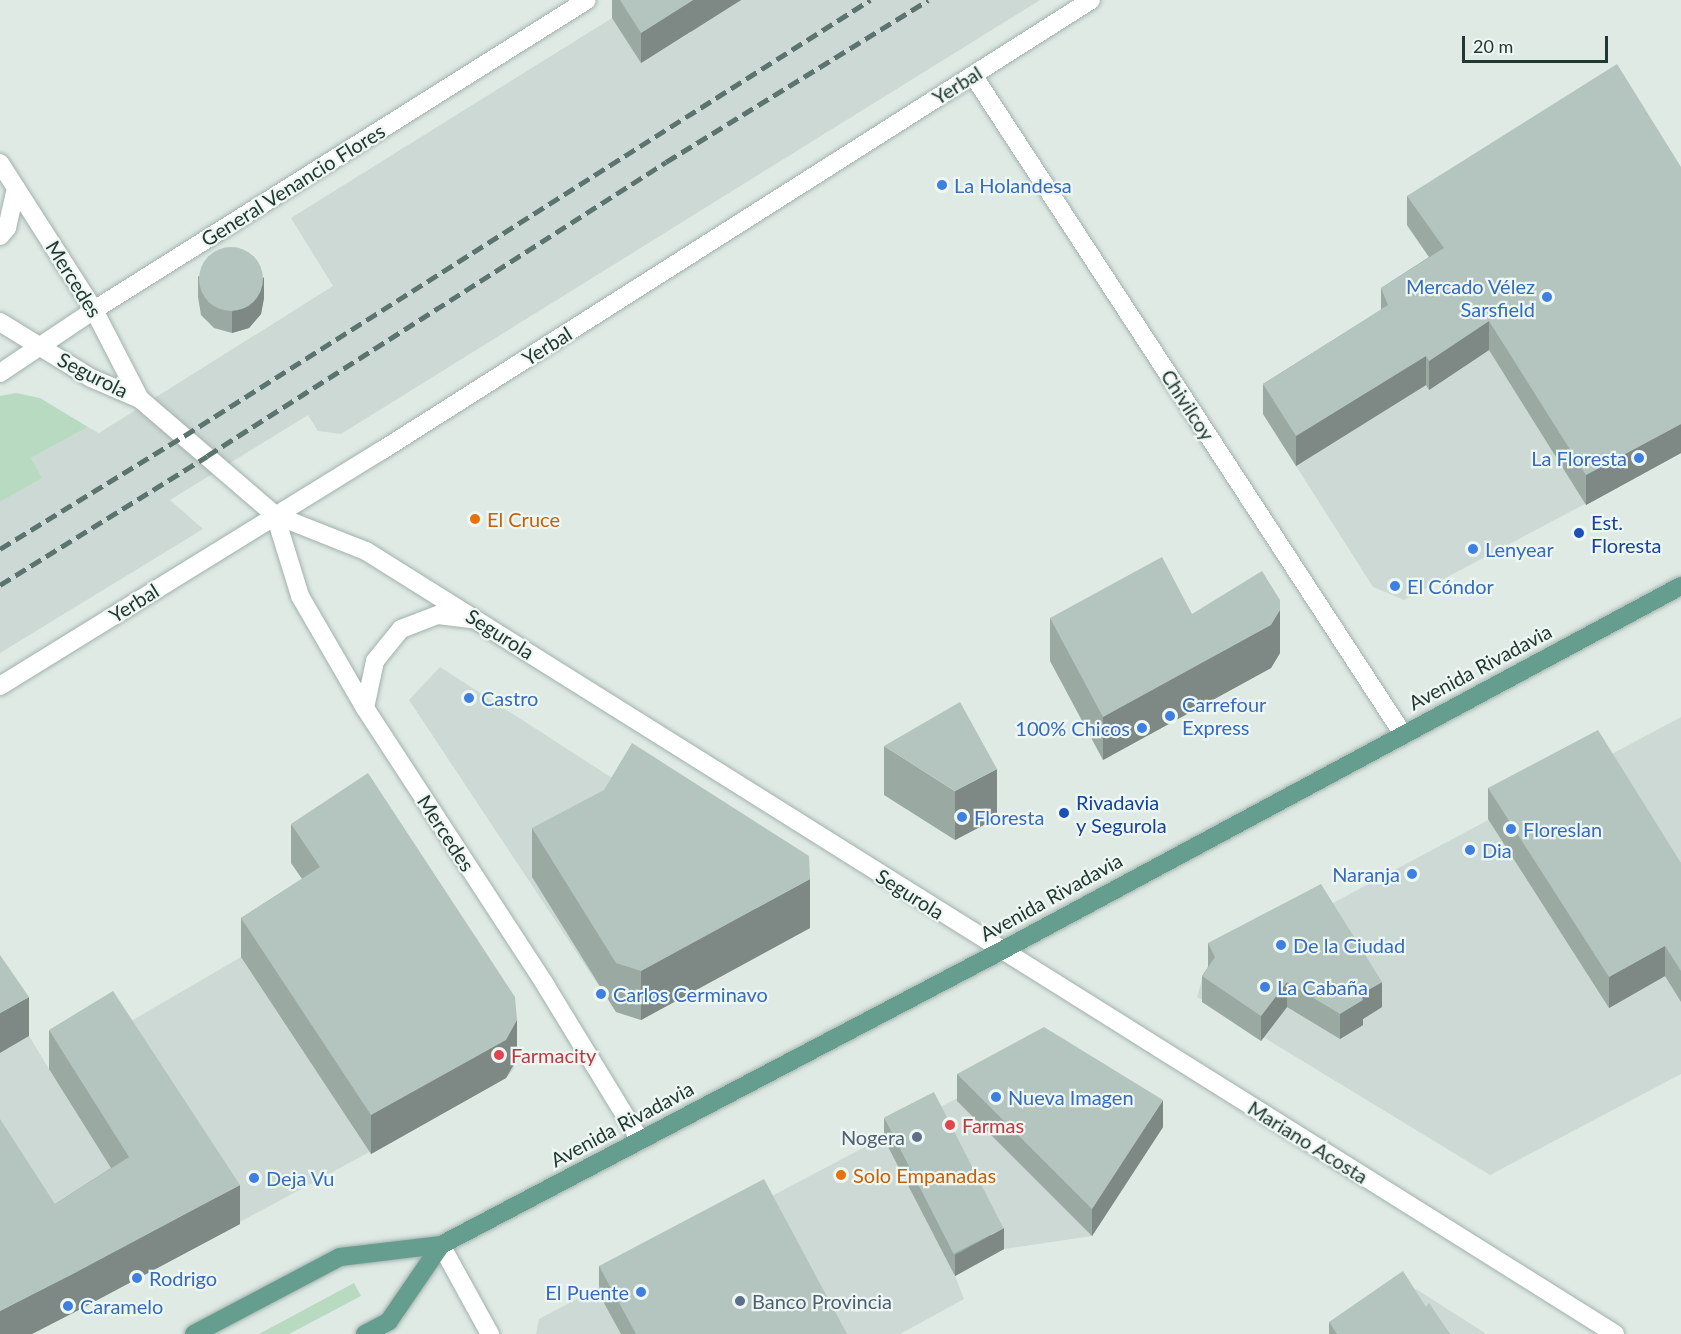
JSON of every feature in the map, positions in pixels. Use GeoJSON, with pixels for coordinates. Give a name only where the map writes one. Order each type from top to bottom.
{"type":"FeatureCollection","features":[{"type":"Feature","properties":{"kind":"main road","name":"Avenida Rivadavia"},"geometry":{"type":"LineString","coordinates":[[194,1334],[340,1257],[441,1245],[1001,951],[1681,586]]}},
{"type":"Feature","properties":{"kind":"main road","name":"Avenida Rivadavia"},"geometry":{"type":"LineString","coordinates":[[365,1334],[389,1321],[441,1245]]}},
{"type":"Feature","properties":{"kind":"street","name":"General Venancio Flores"},"geometry":{"type":"LineString","coordinates":[[0,373],[94,310],[587,0]]}},
{"type":"Feature","properties":{"kind":"street","name":"Yerbal"},"geometry":{"type":"LineString","coordinates":[[0,686],[391,445],[1091,0]]}},
{"type":"Feature","properties":{"kind":"street","name":"Chivilcoy"},"geometry":{"type":"LineString","coordinates":[[973,75],[1403,734]]}},
{"type":"Feature","properties":{"kind":"street","name":"Mercedes"},"geometry":{"type":"LineString","coordinates":[[0,163],[94,310],[140,399]]}},
{"type":"Feature","properties":{"kind":"street"},"geometry":{"type":"LineString","coordinates":[[0,236],[8,228],[16,188]]}},
{"type":"Feature","properties":{"kind":"street","name":"Segurola"},"geometry":{"type":"LineString","coordinates":[[0,322],[91,378],[140,399],[275,515],[366,551],[1001,951]]}},
{"type":"Feature","properties":{"kind":"street","name":"Mercedes"},"geometry":{"type":"LineString","coordinates":[[275,515],[300,596],[365,708],[546,986],[640,1140]]}},
{"type":"Feature","properties":{"kind":"street"},"geometry":{"type":"LineString","coordinates":[[365,708],[375,661],[401,629],[438,615],[478,620]]}},
{"type":"Feature","properties":{"kind":"street","name":"Mariano Acosta"},"geometry":{"type":"LineString","coordinates":[[1001,951],[1615,1334]]}},
{"type":"Feature","properties":{"kind":"street"},"geometry":{"type":"LineString","coordinates":[[441,1245],[490,1334]]}},
{"type":"Feature","properties":{"kind":"shaded area"},"geometry":{"type":"Polygon","coordinates":[[[741,0],[1040,0],[341,434],[318,431],[308,415],[170,500],[203,529],[0,653],[0,502],[41,478],[31,458],[88,427],[99,433],[333,286],[291,218],[612,18],[741,0]]]}},
{"type":"Feature","properties":{"kind":"shaded area"},"geometry":{"type":"Polygon","coordinates":[[[1407,226],[1681,453],[1404,600],[1373,587],[1263,414],[1387,335],[1443,277],[1407,226]]]}},
{"type":"Feature","properties":{"kind":"shaded area"},"geometry":{"type":"Polygon","coordinates":[[[440,667],[809,905],[810,926],[641,1020],[616,1012],[409,700],[440,667]]]}},
{"type":"Feature","properties":{"kind":"shaded area"},"geometry":{"type":"Polygon","coordinates":[[[1681,717],[1681,1074],[1490,1175],[1197,997],[1204,972],[1681,717]]]}},
{"type":"Feature","properties":{"kind":"shaded area"},"geometry":{"type":"Polygon","coordinates":[[[320,906],[515,1036],[517,1047],[514,1069],[506,1078],[33,1334],[0,1334],[0,1053],[29,1036],[49,1069],[241,957],[320,906]]]}},
{"type":"Feature","properties":{"kind":"shaded area"},"geometry":{"type":"Polygon","coordinates":[[[1039,1055],[1163,1127],[1092,1236],[1004,1249],[955,1276],[964,1299],[900,1334],[536,1334],[539,1319],[1039,1055]]]}},
{"type":"Feature","properties":{"kind":"shaded area"},"geometry":{"type":"Polygon","coordinates":[[[1416,1289],[1485,1334],[1355,1334],[1403,1302],[1416,1289]]]}},
{"type":"Feature","properties":{"kind":"green space"},"geometry":{"type":"Polygon","coordinates":[[[16,393],[40,398],[88,427],[31,458],[42,478],[0,502],[0,396],[16,393]]]}},
{"type":"Feature","properties":{"kind":"green space"},"geometry":{"type":"Polygon","coordinates":[[[354,1283],[361,1296],[289,1334],[259,1334],[354,1283]]]}},
{"type":"Feature","properties":{"kind":"building"},"geometry":{"type":"Polygon","coordinates":[[[620,0],[693,0],[641,33],[620,0]]]}},
{"type":"Feature","properties":{"kind":"building","name":"Mercado Vélez Sarsfield"},"geometry":{"type":"Polygon","coordinates":[[[1617,64],[1681,167],[1681,424],[1586,475],[1489,321],[1429,361],[1426,356],[1296,436],[1263,384],[1388,305],[1381,288],[1444,248],[1407,196],[1617,64]]]}},
{"type":"Feature","properties":{"kind":"building"},"geometry":{"type":"Polygon","coordinates":[[[225,247],[237,247],[254,256],[261,267],[263,279],[261,291],[254,302],[237,311],[225,311],[213,306],[204,297],[199,285],[199,273],[204,261],[213,252],[225,247]]]}},
{"type":"Feature","properties":{"kind":"building"},"geometry":{"type":"Polygon","coordinates":[[[1162,557],[1192,614],[1262,571],[1280,600],[1280,610],[1271,625],[1103,717],[1050,618],[1162,557]]]}},
{"type":"Feature","properties":{"kind":"building"},"geometry":{"type":"Polygon","coordinates":[[[960,702],[997,769],[955,791],[884,746],[960,702]]]}},
{"type":"Feature","properties":{"kind":"building"},"geometry":{"type":"Polygon","coordinates":[[[1598,730],[1681,863],[1681,971],[1665,946],[1609,977],[1488,788],[1598,730]]]}},
{"type":"Feature","properties":{"kind":"building"},"geometry":{"type":"Polygon","coordinates":[[[632,743],[809,856],[810,879],[641,971],[616,963],[532,828],[604,790],[632,743]]]}},
{"type":"Feature","properties":{"kind":"building"},"geometry":{"type":"Polygon","coordinates":[[[368,773],[515,997],[517,1020],[506,1040],[371,1115],[241,918],[320,867],[291,824],[368,773]]]}},
{"type":"Feature","properties":{"kind":"building"},"geometry":{"type":"Polygon","coordinates":[[[1321,884],[1382,982],[1361,994],[1363,1000],[1340,1014],[1287,982],[1261,1016],[1202,976],[1215,957],[1208,943],[1321,884]]]}},
{"type":"Feature","properties":{"kind":"building"},"geometry":{"type":"Polygon","coordinates":[[[0,955],[29,997],[0,1013],[0,955]]]}},
{"type":"Feature","properties":{"kind":"building"},"geometry":{"type":"Polygon","coordinates":[[[113,991],[240,1185],[0,1311],[0,1119],[55,1204],[129,1157],[49,1030],[113,991]]]}},
{"type":"Feature","properties":{"kind":"building"},"geometry":{"type":"Polygon","coordinates":[[[1044,1027],[1163,1100],[1092,1209],[957,1074],[1044,1027]]]}},
{"type":"Feature","properties":{"kind":"building"},"geometry":{"type":"Polygon","coordinates":[[[934,1092],[1003,1228],[954,1254],[884,1117],[934,1092]]]}},
{"type":"Feature","properties":{"kind":"building","name":"Banco Provincia"},"geometry":{"type":"Polygon","coordinates":[[[764,1179],[847,1334],[636,1334],[599,1266],[764,1179]]]}},
{"type":"Feature","properties":{"kind":"building"},"geometry":{"type":"Polygon","coordinates":[[[1403,1271],[1426,1307],[1429,1303],[1450,1334],[1337,1334],[1329,1322],[1403,1271]]]}},
{"type":"Feature","properties":{"kind":"railway"},"geometry":{"type":"LineString","coordinates":[[0,549],[184,436],[870,0]]}},
{"type":"Feature","properties":{"kind":"railway"},"geometry":{"type":"LineString","coordinates":[[0,585],[207,456],[666,162],[928,0]]}},
{"type":"Feature","properties":{"kind":"place","name":"La Holandesa"},"geometry":{"type":"Point","coordinates":[942,185]}},
{"type":"Feature","properties":{"kind":"place","name":"Mercado Vélez Sarsfield"},"geometry":{"type":"Point","coordinates":[1547,297]}},
{"type":"Feature","properties":{"kind":"place","name":"La Floresta"},"geometry":{"type":"Point","coordinates":[1639,458]}},
{"type":"Feature","properties":{"kind":"place","name":"El Cruce"},"geometry":{"type":"Point","coordinates":[475,519]}},
{"type":"Feature","properties":{"kind":"place","name":"Est. Floresta"},"geometry":{"type":"Point","coordinates":[1579,533]}},
{"type":"Feature","properties":{"kind":"place","name":"Lenyear"},"geometry":{"type":"Point","coordinates":[1473,549]}},
{"type":"Feature","properties":{"kind":"place","name":"El Cóndor"},"geometry":{"type":"Point","coordinates":[1395,586]}},
{"type":"Feature","properties":{"kind":"place","name":"Castro"},"geometry":{"type":"Point","coordinates":[469,698]}},
{"type":"Feature","properties":{"kind":"place","name":"Carrefour Express"},"geometry":{"type":"Point","coordinates":[1170,716]}},
{"type":"Feature","properties":{"kind":"place","name":"100% Chicos"},"geometry":{"type":"Point","coordinates":[1142,728]}},
{"type":"Feature","properties":{"kind":"place","name":"Rivadavia y Segurola"},"geometry":{"type":"Point","coordinates":[1064,813]}},
{"type":"Feature","properties":{"kind":"place","name":"Floresta"},"geometry":{"type":"Point","coordinates":[962,817]}},
{"type":"Feature","properties":{"kind":"place","name":"Floreslan"},"geometry":{"type":"Point","coordinates":[1511,829]}},
{"type":"Feature","properties":{"kind":"place","name":"Dia"},"geometry":{"type":"Point","coordinates":[1470,850]}},
{"type":"Feature","properties":{"kind":"place","name":"Naranja"},"geometry":{"type":"Point","coordinates":[1412,874]}},
{"type":"Feature","properties":{"kind":"place","name":"De la Ciudad"},"geometry":{"type":"Point","coordinates":[1281,945]}},
{"type":"Feature","properties":{"kind":"place","name":"La Cabaña"},"geometry":{"type":"Point","coordinates":[1265,987]}},
{"type":"Feature","properties":{"kind":"place","name":"Carlos Cerminavo"},"geometry":{"type":"Point","coordinates":[601,994]}},
{"type":"Feature","properties":{"kind":"place","name":"Farmacity"},"geometry":{"type":"Point","coordinates":[499,1055]}},
{"type":"Feature","properties":{"kind":"place","name":"Nueva Imagen"},"geometry":{"type":"Point","coordinates":[996,1097]}},
{"type":"Feature","properties":{"kind":"place","name":"Farmas"},"geometry":{"type":"Point","coordinates":[950,1125]}},
{"type":"Feature","properties":{"kind":"place","name":"Nogera"},"geometry":{"type":"Point","coordinates":[917,1137]}},
{"type":"Feature","properties":{"kind":"place","name":"Solo Empanadas"},"geometry":{"type":"Point","coordinates":[841,1175]}},
{"type":"Feature","properties":{"kind":"place","name":"Deja Vu"},"geometry":{"type":"Point","coordinates":[254,1178]}},
{"type":"Feature","properties":{"kind":"place","name":"Rodrigo"},"geometry":{"type":"Point","coordinates":[137,1278]}},
{"type":"Feature","properties":{"kind":"place","name":"El Puente"},"geometry":{"type":"Point","coordinates":[641,1292]}},
{"type":"Feature","properties":{"kind":"place","name":"Banco Provincia"},"geometry":{"type":"Point","coordinates":[740,1301]}},
{"type":"Feature","properties":{"kind":"place","name":"Caramelo"},"geometry":{"type":"Point","coordinates":[68,1306]}}]}
